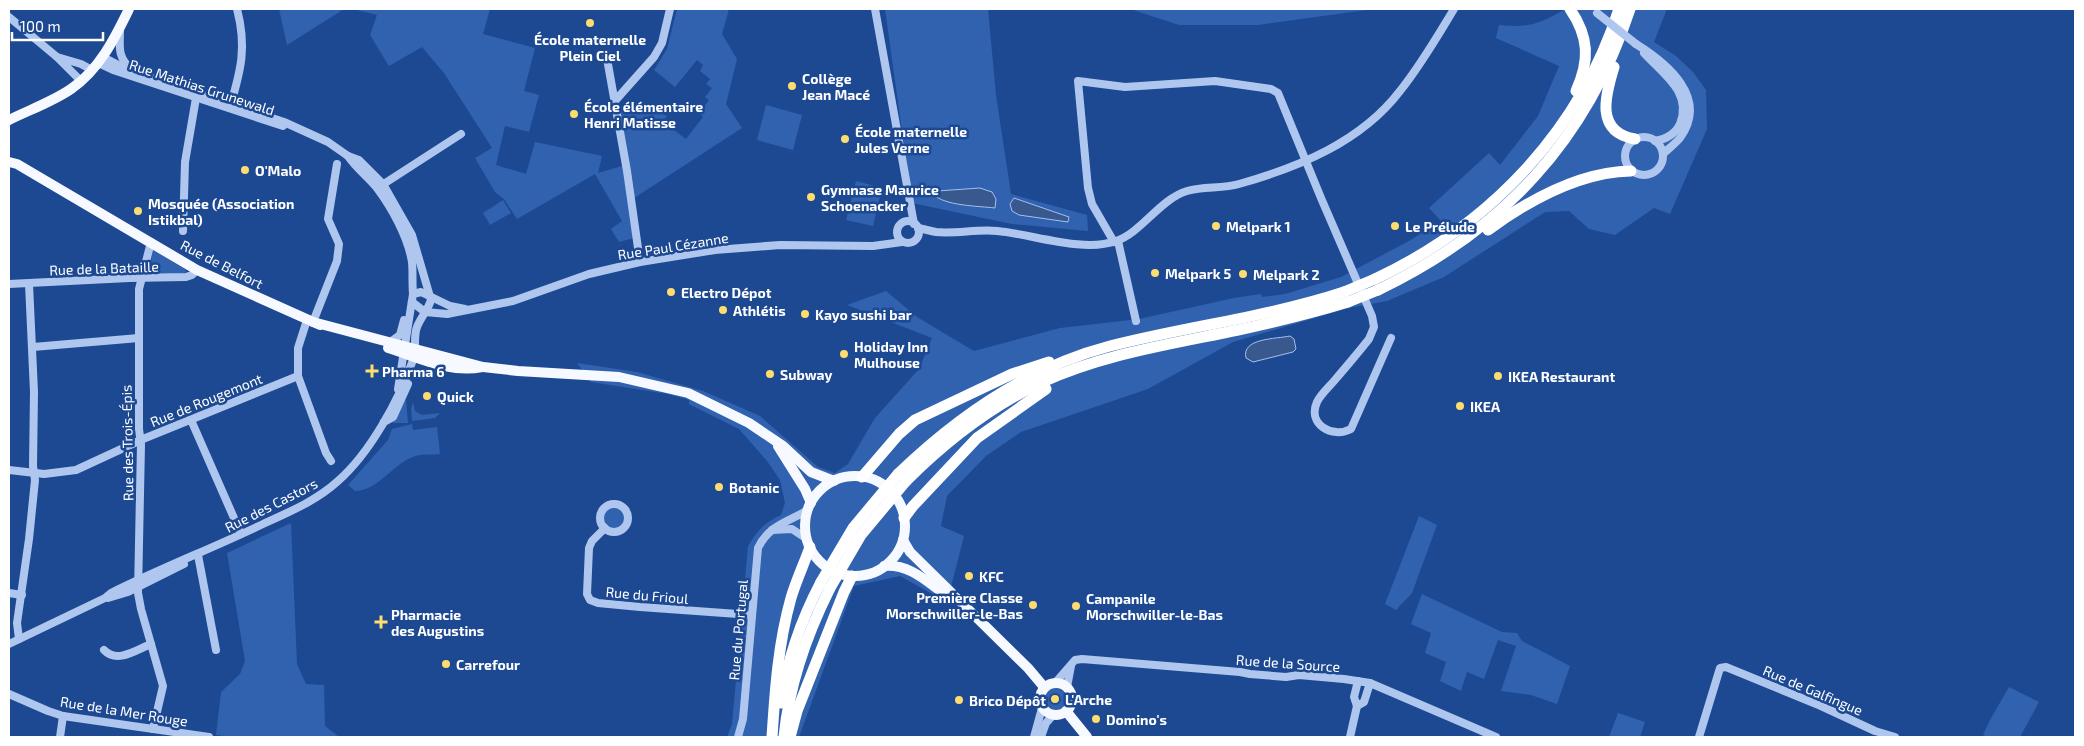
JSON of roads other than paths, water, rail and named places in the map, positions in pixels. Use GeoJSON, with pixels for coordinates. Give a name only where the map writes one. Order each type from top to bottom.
{"type":"FeatureCollection","features":[{"type":"Feature","properties":{"kind":"highway"},"geometry":{"type":"LineString","coordinates":[[1499,197],[1509,181],[1558,121],[1576,92],[1583,75],[1586,61],[1586,43],[1581,28],[1570,9]]}},
{"type":"Feature","properties":{"kind":"highway"},"geometry":{"type":"LineString","coordinates":[[1377,285],[1464,225],[1499,197],[1531,165],[1570,115],[1610,38],[1619,9]]}},
{"type":"Feature","properties":{"kind":"highway"},"geometry":{"type":"LineString","coordinates":[[1630,9],[1620,41],[1606,103],[1607,118],[1611,128],[1617,134],[1635,140]]}},
{"type":"Feature","properties":{"kind":"highway"},"geometry":{"type":"LineString","coordinates":[[902,477],[955,436],[1040,383],[1081,366],[1119,355],[1286,319],[1377,285],[1407,276],[1460,244],[1514,197],[1555,153],[1588,105],[1606,73],[1620,41]]}},
{"type":"Feature","properties":{"kind":"highway"},"geometry":{"type":"LineString","coordinates":[[1460,244],[1476,238],[1512,212],[1544,195],[1607,172],[1631,171]]}},
{"type":"Feature","properties":{"kind":"highway"},"geometry":{"type":"LineString","coordinates":[[784,737],[791,695],[806,642],[826,585],[853,528],[947,429],[993,396],[1063,361],[1109,346],[1346,297]]}},
{"type":"Feature","properties":{"kind":"highway"},"geometry":{"type":"LineString","coordinates":[[904,518],[955,459],[1001,419],[1040,392],[1071,376],[1114,360],[1119,355]]}},
{"type":"Feature","properties":{"kind":"highway"},"geometry":{"type":"LineString","coordinates":[[862,477],[899,434],[915,420],[1012,374],[1051,361],[1063,361]]}},
{"type":"Feature","properties":{"kind":"highway"},"geometry":{"type":"LineString","coordinates":[[774,737],[774,693],[782,636],[791,597],[809,543]]}},
{"type":"Feature","properties":{"kind":"highway"},"geometry":{"type":"LineString","coordinates":[[790,737],[797,711],[852,576]]}},
{"type":"Feature","properties":{"kind":"highway"},"geometry":{"type":"LineString","coordinates":[[774,737],[787,669],[808,608],[826,585]]}},
{"type":"Feature","properties":{"kind":"main road"},"geometry":{"type":"LineString","coordinates":[[9,120],[60,95],[81,81],[98,63],[120,28],[129,9]]}},
{"type":"Feature","properties":{"kind":"main road","name":"Rue de Belfort"},"geometry":{"type":"LineString","coordinates":[[9,154],[13,163],[197,270],[335,331],[411,354],[483,367],[619,377],[662,386],[702,399],[749,423],[782,446],[811,472],[834,481]]}},
{"type":"Feature","properties":{"kind":"main road","name":"Rue de Belfort"},"geometry":{"type":"LineString","coordinates":[[310,321],[335,326],[389,343],[411,354]]}},
{"type":"Feature","properties":{"kind":"main road","name":"Rue de Belfort"},"geometry":{"type":"LineString","coordinates":[[774,441],[805,489],[809,506]]}},
{"type":"Feature","properties":{"kind":"main road"},"geometry":{"type":"LineString","coordinates":[[848,477],[862,477],[874,480],[885,486],[901,506],[904,518],[903,540],[892,559],[869,574],[852,576],[839,573],[827,567],[817,558],[809,543],[806,520],[809,506],[821,490],[834,481],[848,477]]}},
{"type":"Feature","properties":{"kind":"main road"},"geometry":{"type":"LineString","coordinates":[[903,540],[910,552],[1028,668],[1044,688]]}},
{"type":"Feature","properties":{"kind":"main road"},"geometry":{"type":"LineString","coordinates":[[884,566],[902,566],[910,570],[983,624]]}},
{"type":"Feature","properties":{"kind":"main road"},"geometry":{"type":"LineString","coordinates":[[1055,683],[1067,687],[1072,696],[1066,711],[1053,715],[1042,708],[1040,694],[1044,688],[1055,683]]}},
{"type":"Feature","properties":{"kind":"main road"},"geometry":{"type":"LineString","coordinates":[[1066,711],[1087,737]]}},
{"type":"Feature","properties":{"kind":"street"},"geometry":{"type":"LineString","coordinates":[[231,107],[244,50],[243,30],[237,9]]}},
{"type":"Feature","properties":{"kind":"street"},"geometry":{"type":"LineString","coordinates":[[614,102],[654,56],[662,43],[670,9]]}},
{"type":"Feature","properties":{"kind":"street"},"geometry":{"type":"LineString","coordinates":[[875,9],[917,239]]}},
{"type":"Feature","properties":{"kind":"street"},"geometry":{"type":"LineString","coordinates":[[897,230],[897,236],[902,242],[910,243],[936,232],[996,230],[1069,243],[1096,244],[1116,241],[1175,196],[1188,191],[1237,185],[1305,162],[1343,142],[1376,116],[1398,94],[1424,59],[1454,9]]}},
{"type":"Feature","properties":{"kind":"street"},"geometry":{"type":"LineString","coordinates":[[1594,11],[1636,44],[1654,55],[1674,73],[1688,96],[1690,108],[1685,130],[1679,139],[1663,154]]}},
{"type":"Feature","properties":{"kind":"street"},"geometry":{"type":"LineString","coordinates":[[9,18],[57,57],[81,81]]}},
{"type":"Feature","properties":{"kind":"street","name":"Rue Mathias Grunewald"},"geometry":{"type":"LineString","coordinates":[[120,28],[118,47],[121,58],[130,68],[231,107]]}},
{"type":"Feature","properties":{"kind":"street"},"geometry":{"type":"LineString","coordinates":[[1636,44],[1668,76],[1682,98],[1683,108],[1677,130],[1671,136],[1655,141]]}},
{"type":"Feature","properties":{"kind":"street"},"geometry":{"type":"LineString","coordinates":[[606,53],[640,262]]}},
{"type":"Feature","properties":{"kind":"street"},"geometry":{"type":"LineString","coordinates":[[57,57],[81,64],[98,63]]}},
{"type":"Feature","properties":{"kind":"street","name":"Rue Mathias Grunewald"},"geometry":{"type":"LineString","coordinates":[[98,63],[138,72]]}},
{"type":"Feature","properties":{"kind":"street","name":"Rue Mathias Grunewald"},"geometry":{"type":"LineString","coordinates":[[98,63],[113,70],[196,98],[284,122],[328,142],[348,156],[354,165],[380,186],[412,235],[430,296]]}},
{"type":"Feature","properties":{"kind":"street"},"geometry":{"type":"LineString","coordinates":[[1136,321],[1116,241],[1092,204],[1088,188],[1078,81],[1125,86],[1215,81],[1271,89],[1278,93],[1305,162],[1372,316],[1374,327],[1369,339],[1317,402],[1316,417],[1319,424],[1333,433],[1342,433],[1351,429],[1391,338]]}},
{"type":"Feature","properties":{"kind":"street"},"geometry":{"type":"LineString","coordinates":[[183,231],[185,162],[196,98]]}},
{"type":"Feature","properties":{"kind":"street"},"geometry":{"type":"LineString","coordinates":[[380,186],[461,134]]}},
{"type":"Feature","properties":{"kind":"street"},"geometry":{"type":"LineString","coordinates":[[1645,137],[1655,141],[1663,154],[1661,165],[1653,173],[1643,175],[1631,171],[1627,165],[1625,154],[1629,144],[1645,137]]}},
{"type":"Feature","properties":{"kind":"street"},"geometry":{"type":"LineString","coordinates":[[331,461],[326,453],[298,376],[298,348],[337,261],[339,244],[328,219],[337,164]]}},
{"type":"Feature","properties":{"kind":"street","name":"Rue Mathias Grunewald"},"geometry":{"type":"LineString","coordinates":[[380,186],[406,240],[412,261],[411,354]]}},
{"type":"Feature","properties":{"kind":"street"},"geometry":{"type":"LineString","coordinates":[[886,243],[904,222],[909,203]]}},
{"type":"Feature","properties":{"kind":"street"},"geometry":{"type":"LineString","coordinates":[[904,222],[936,232]]}},
{"type":"Feature","properties":{"kind":"street","name":"Rue des Trois-Épis"},"geometry":{"type":"LineString","coordinates":[[151,242],[139,289],[139,583],[141,609],[163,686],[153,729]]}},
{"type":"Feature","properties":{"kind":"street","name":"Rue Paul Cézanne"},"geometry":{"type":"LineString","coordinates":[[424,312],[447,314],[514,301],[589,274],[640,262],[715,250],[780,245],[873,246],[902,242]]}},
{"type":"Feature","properties":{"kind":"street","name":"Rue de la Bataille"},"geometry":{"type":"LineString","coordinates":[[9,284],[186,277],[192,275],[197,270]]}},
{"type":"Feature","properties":{"kind":"street"},"geometry":{"type":"LineString","coordinates":[[19,639],[17,624],[30,539],[34,474],[33,347],[29,284]]}},
{"type":"Feature","properties":{"kind":"street","name":"Rue Paul Cézanne"},"geometry":{"type":"LineString","coordinates":[[412,298],[421,292],[450,306],[469,310]]}},
{"type":"Feature","properties":{"kind":"street"},"geometry":{"type":"LineString","coordinates":[[383,423],[393,417],[414,367],[411,354],[417,327],[429,305],[430,296]]}},
{"type":"Feature","properties":{"kind":"street"},"geometry":{"type":"LineString","coordinates":[[412,298],[424,312]]}},
{"type":"Feature","properties":{"kind":"street","name":"Rue Mathias Grunewald"},"geometry":{"type":"LineString","coordinates":[[389,343],[398,337],[405,320],[410,316]]}},
{"type":"Feature","properties":{"kind":"street"},"geometry":{"type":"LineString","coordinates":[[33,347],[139,338]]}},
{"type":"Feature","properties":{"kind":"street","name":"Rue des Castors"},"geometry":{"type":"LineString","coordinates":[[9,644],[112,593],[139,583],[172,564],[198,555],[295,509],[320,495],[338,482],[356,462],[383,423],[398,394],[411,354]]}},
{"type":"Feature","properties":{"kind":"street","name":"Rue des Castors"},"geometry":{"type":"LineString","coordinates":[[398,394],[411,354]]}},
{"type":"Feature","properties":{"kind":"street","name":"Rue de Rougemont"},"geometry":{"type":"LineString","coordinates":[[9,470],[34,474],[58,474],[76,470],[140,441],[298,376]]}},
{"type":"Feature","properties":{"kind":"street"},"geometry":{"type":"LineString","coordinates":[[191,420],[241,534]]}},
{"type":"Feature","properties":{"kind":"street","name":"Rue du Portugal"},"geometry":{"type":"LineString","coordinates":[[738,737],[743,719],[758,548],[764,537],[779,524],[792,520],[809,506]]}},
{"type":"Feature","properties":{"kind":"street","name":"Rue du Frioul"},"geometry":{"type":"LineString","coordinates":[[605,528],[592,541],[589,548],[587,594],[590,600],[632,606],[752,615]]}},
{"type":"Feature","properties":{"kind":"street"},"geometry":{"type":"LineString","coordinates":[[772,530],[792,529],[809,543]]}},
{"type":"Feature","properties":{"kind":"street"},"geometry":{"type":"LineString","coordinates":[[198,555],[216,650]]}},
{"type":"Feature","properties":{"kind":"street"},"geometry":{"type":"LineString","coordinates":[[9,593],[22,596]]}},
{"type":"Feature","properties":{"kind":"street"},"geometry":{"type":"LineString","coordinates":[[104,650],[109,656],[119,658],[151,644]]}},
{"type":"Feature","properties":{"kind":"street","name":"Rue de la Source"},"geometry":{"type":"LineString","coordinates":[[1071,666],[1074,660],[1082,660],[1286,677],[1299,675],[1370,683],[1496,737]]}},
{"type":"Feature","properties":{"kind":"street"},"geometry":{"type":"LineString","coordinates":[[1055,683],[1071,666]]}},
{"type":"Feature","properties":{"kind":"street"},"geometry":{"type":"LineString","coordinates":[[1067,687],[1071,666]]}},
{"type":"Feature","properties":{"kind":"street","name":"Rue de Galfingue"},"geometry":{"type":"LineString","coordinates":[[1699,737],[1720,668],[1726,667],[1821,706],[1869,733],[1895,737]]}},
{"type":"Feature","properties":{"kind":"street"},"geometry":{"type":"LineString","coordinates":[[1350,737],[1358,706],[1354,697],[1358,681]]}},
{"type":"Feature","properties":{"kind":"street"},"geometry":{"type":"LineString","coordinates":[[1358,706],[1364,702],[1370,683]]}},
{"type":"Feature","properties":{"kind":"street","name":"Rue de la Mer Rouge"},"geometry":{"type":"LineString","coordinates":[[9,694],[63,716],[209,737]]}},
{"type":"Feature","properties":{"kind":"street"},"geometry":{"type":"LineString","coordinates":[[1034,737],[1042,708]]}},
{"type":"Feature","properties":{"kind":"street"},"geometry":{"type":"LineString","coordinates":[[1041,737],[1046,723],[1053,715]]}},
{"type":"Feature","properties":{"kind":"street"},"geometry":{"type":"LineString","coordinates":[[60,737],[63,716]]}},
{"type":"Feature","properties":{"kind":"place","name":"École maternelle Plein Ciel"},"geometry":{"type":"Point","coordinates":[590,23]}},
{"type":"Feature","properties":{"kind":"place","name":"Collège Jean Macé"},"geometry":{"type":"Point","coordinates":[792,86]}},
{"type":"Feature","properties":{"kind":"place","name":"École élémentaire Henri Matisse"},"geometry":{"type":"Point","coordinates":[574,114]}},
{"type":"Feature","properties":{"kind":"place","name":"École maternelle Jules Verne"},"geometry":{"type":"Point","coordinates":[845,139]}},
{"type":"Feature","properties":{"kind":"place","name":"O'Malo"},"geometry":{"type":"Point","coordinates":[245,170]}},
{"type":"Feature","properties":{"kind":"place","name":"Gymnase Maurice Schoenacker"},"geometry":{"type":"Point","coordinates":[811,197]}},
{"type":"Feature","properties":{"kind":"place","name":"Mosquée (Association Istikbal)"},"geometry":{"type":"Point","coordinates":[138,211]}},
{"type":"Feature","properties":{"kind":"place","name":"Melpark 1"},"geometry":{"type":"Point","coordinates":[1216,226]}},
{"type":"Feature","properties":{"kind":"place","name":"Le Prélude"},"geometry":{"type":"Point","coordinates":[1395,226]}},
{"type":"Feature","properties":{"kind":"place","name":"Melpark 5"},"geometry":{"type":"Point","coordinates":[1155,273]}},
{"type":"Feature","properties":{"kind":"place","name":"Melpark 2"},"geometry":{"type":"Point","coordinates":[1243,274]}},
{"type":"Feature","properties":{"kind":"place","name":"Electro Dépot"},"geometry":{"type":"Point","coordinates":[671,292]}},
{"type":"Feature","properties":{"kind":"place","name":"Athlétis"},"geometry":{"type":"Point","coordinates":[723,310]}},
{"type":"Feature","properties":{"kind":"place","name":"Kayo sushi bar"},"geometry":{"type":"Point","coordinates":[805,314]}},
{"type":"Feature","properties":{"kind":"place","name":"Holiday Inn Mulhouse"},"geometry":{"type":"Point","coordinates":[844,354]}},
{"type":"Feature","properties":{"kind":"place","name":"Pharma 6"},"geometry":{"type":"Point","coordinates":[372,371]}},
{"type":"Feature","properties":{"kind":"place","name":"Subway"},"geometry":{"type":"Point","coordinates":[770,374]}},
{"type":"Feature","properties":{"kind":"place","name":"IKEA Restaurant"},"geometry":{"type":"Point","coordinates":[1498,376]}},
{"type":"Feature","properties":{"kind":"place","name":"Quick"},"geometry":{"type":"Point","coordinates":[427,396]}},
{"type":"Feature","properties":{"kind":"place","name":"IKEA"},"geometry":{"type":"Point","coordinates":[1460,406]}},
{"type":"Feature","properties":{"kind":"place","name":"Botanic"},"geometry":{"type":"Point","coordinates":[719,487]}},
{"type":"Feature","properties":{"kind":"place","name":"KFC"},"geometry":{"type":"Point","coordinates":[969,576]}},
{"type":"Feature","properties":{"kind":"place","name":"Première Classe Morschwiller-le-Bas"},"geometry":{"type":"Point","coordinates":[1033,605]}},
{"type":"Feature","properties":{"kind":"place","name":"Campanile Morschwiller-le-Bas"},"geometry":{"type":"Point","coordinates":[1076,606]}},
{"type":"Feature","properties":{"kind":"place","name":"Pharmacie des Augustins"},"geometry":{"type":"Point","coordinates":[381,622]}},
{"type":"Feature","properties":{"kind":"place","name":"Carrefour"},"geometry":{"type":"Point","coordinates":[446,664]}},
{"type":"Feature","properties":{"kind":"place","name":"L'Arche"},"geometry":{"type":"Point","coordinates":[1055,699]}},
{"type":"Feature","properties":{"kind":"place","name":"Brico Dépôt"},"geometry":{"type":"Point","coordinates":[959,700]}},
{"type":"Feature","properties":{"kind":"place","name":"Domino's"},"geometry":{"type":"Point","coordinates":[1096,719]}}]}
